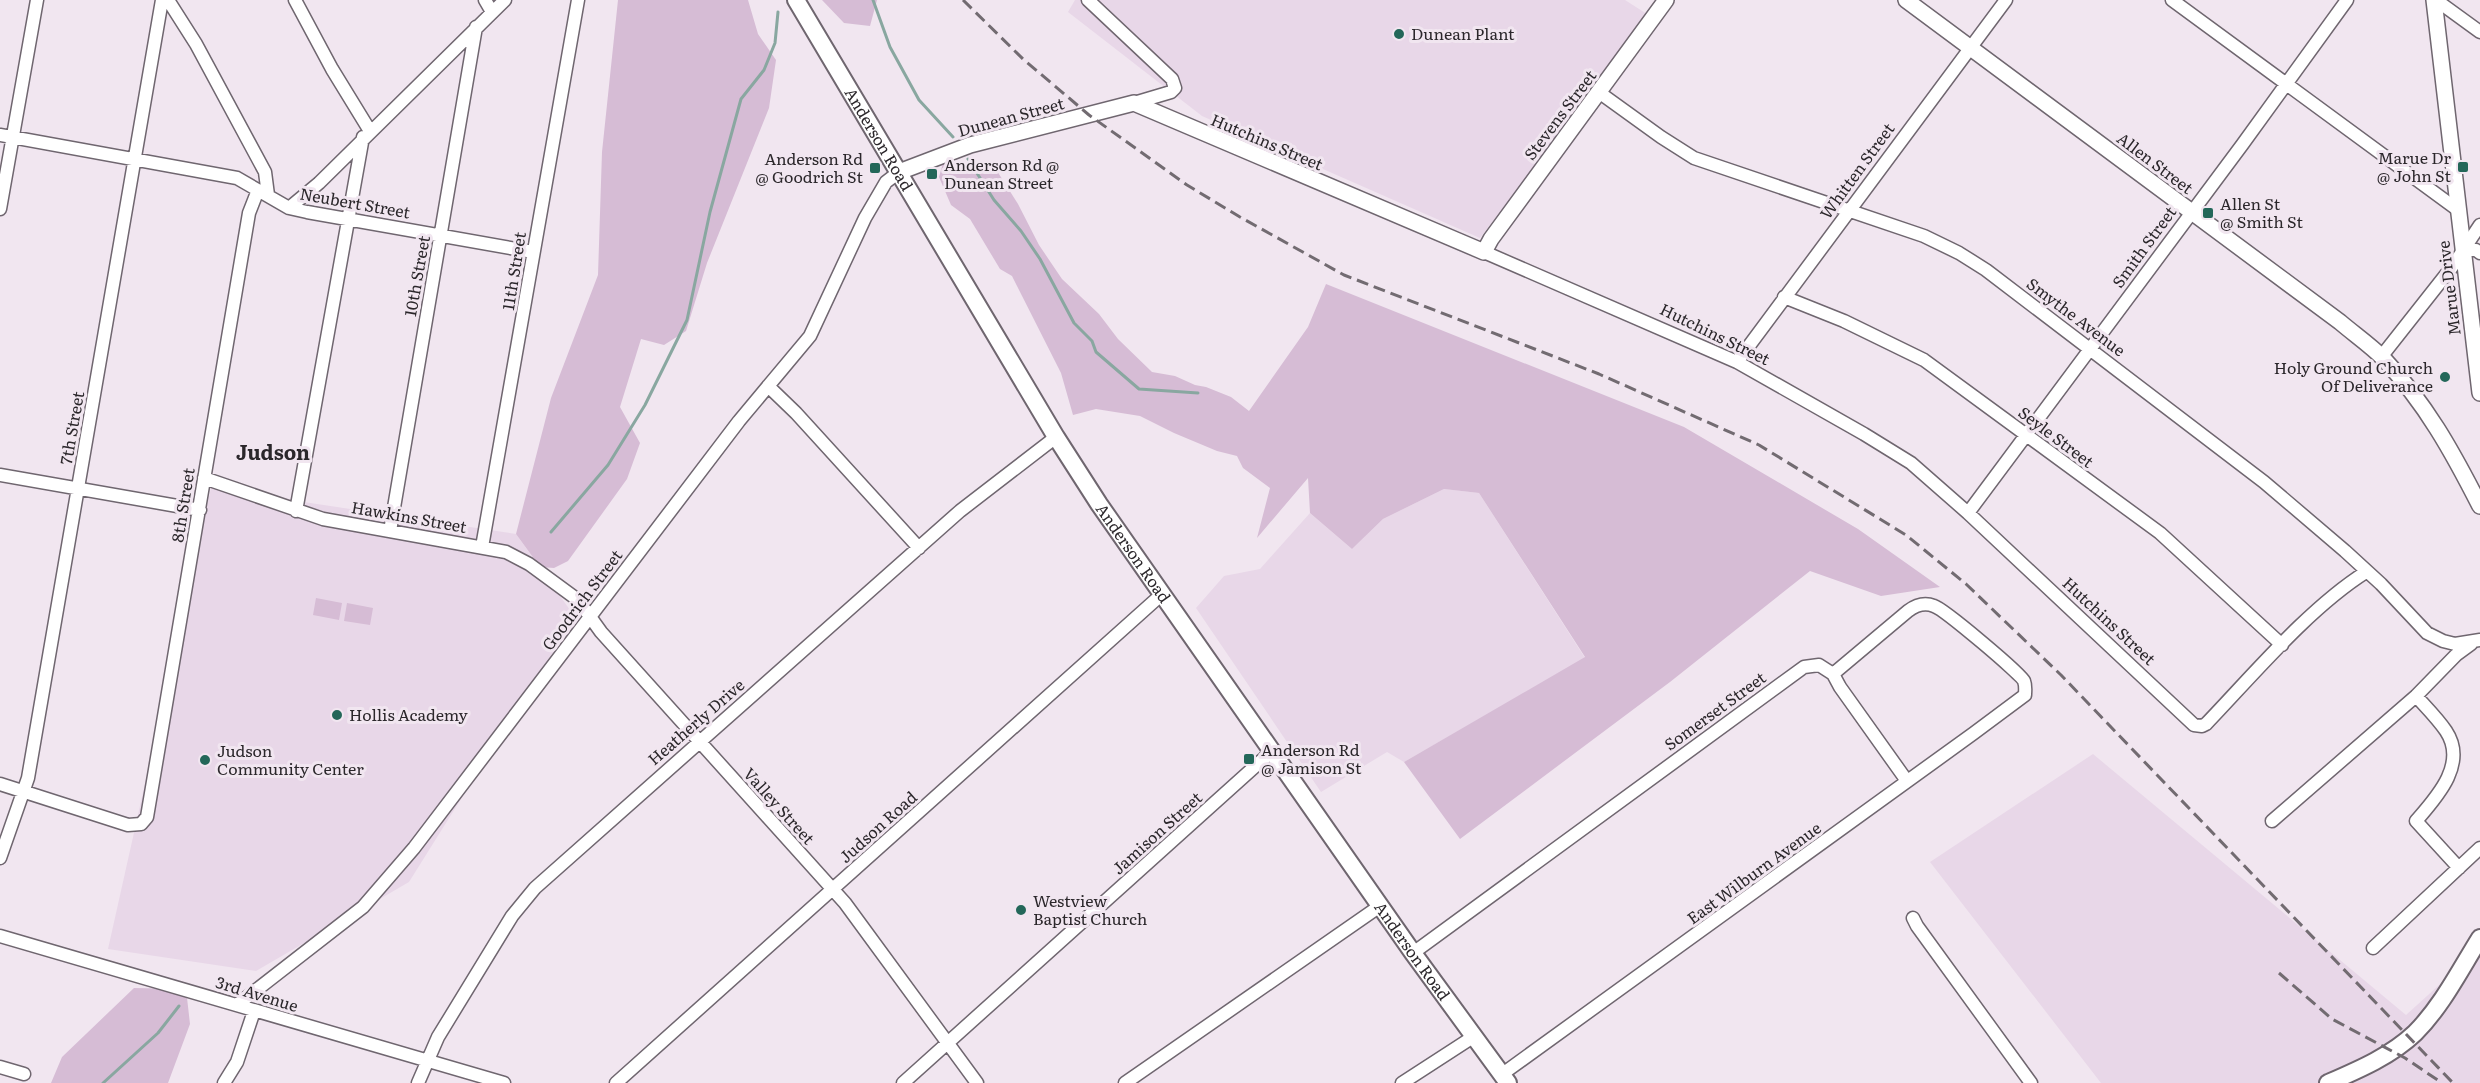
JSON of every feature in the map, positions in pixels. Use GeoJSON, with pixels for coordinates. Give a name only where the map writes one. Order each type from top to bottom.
{"type":"FeatureCollection","features":[{"type":"Feature","properties":{"kind":"main road","name":"Anderson Road"},"geometry":{"type":"LineString","coordinates":[[796,0],[1056,437],[1161,595],[1504,1079]]}},
{"type":"Feature","properties":{"kind":"main road"},"geometry":{"type":"LineString","coordinates":[[2328,1083],[2364,1068],[2415,1033],[2445,995],[2480,938]]}},
{"type":"Feature","properties":{"kind":"street"},"geometry":{"type":"LineString","coordinates":[[0,209],[6,137],[38,0]]}},
{"type":"Feature","properties":{"kind":"street","name":"7th Street"},"geometry":{"type":"LineString","coordinates":[[0,858],[28,778],[162,0]]}},
{"type":"Feature","properties":{"kind":"street"},"geometry":{"type":"LineString","coordinates":[[168,0],[196,44],[265,172],[263,193]]}},
{"type":"Feature","properties":{"kind":"street"},"geometry":{"type":"LineString","coordinates":[[295,0],[367,134],[349,219],[296,510]]}},
{"type":"Feature","properties":{"kind":"street"},"geometry":{"type":"LineString","coordinates":[[485,0],[492,12]]}},
{"type":"Feature","properties":{"kind":"street"},"geometry":{"type":"LineString","coordinates":[[289,208],[319,183],[505,0]]}},
{"type":"Feature","properties":{"kind":"street","name":"11th Street"},"geometry":{"type":"LineString","coordinates":[[482,547],[578,0]]}},
{"type":"Feature","properties":{"kind":"street"},"geometry":{"type":"LineString","coordinates":[[1088,0],[1168,72],[1176,88],[1171,92],[1134,103]]}},
{"type":"Feature","properties":{"kind":"street","name":"Allen Street"},"geometry":{"type":"LineString","coordinates":[[1906,0],[2340,322],[2381,357],[2420,402],[2448,443],[2480,506]]}},
{"type":"Feature","properties":{"kind":"street","name":"Whitten Street"},"geometry":{"type":"LineString","coordinates":[[1737,362],[2006,0]]}},
{"type":"Feature","properties":{"kind":"street"},"geometry":{"type":"LineString","coordinates":[[2172,0],[2458,210]]}},
{"type":"Feature","properties":{"kind":"street","name":"Smith Street"},"geometry":{"type":"LineString","coordinates":[[1968,513],[2347,0]]}},
{"type":"Feature","properties":{"kind":"street"},"geometry":{"type":"LineString","coordinates":[[2435,0],[2480,32]]}},
{"type":"Feature","properties":{"kind":"street","name":"Marue Drive"},"geometry":{"type":"LineString","coordinates":[[2435,0],[2480,393]]}},
{"type":"Feature","properties":{"kind":"street","name":"Stevens Street"},"geometry":{"type":"LineString","coordinates":[[1484,252],[1491,239],[1600,93],[1662,2]]}},
{"type":"Feature","properties":{"kind":"street","name":"10th Street"},"geometry":{"type":"LineString","coordinates":[[390,531],[476,27]]}},
{"type":"Feature","properties":{"kind":"street","name":"Smythe Avenue"},"geometry":{"type":"LineString","coordinates":[[1600,93],[1694,158],[1924,236],[1959,253],[2090,348],[2264,482],[2381,584],[2427,633],[2443,641],[2476,642]]}},
{"type":"Feature","properties":{"kind":"street","name":"Dunean Street"},"geometry":{"type":"LineString","coordinates":[[899,172],[970,145],[1134,103]]}},
{"type":"Feature","properties":{"kind":"street","name":"Hutchins Street"},"geometry":{"type":"LineString","coordinates":[[1134,103],[1737,362],[1864,434],[1911,463],[1968,513],[2198,727],[2206,724],[2282,645]]}},
{"type":"Feature","properties":{"kind":"street","name":"Neubert Street"},"geometry":{"type":"LineString","coordinates":[[6,137],[237,178],[289,208],[534,252]]}},
{"type":"Feature","properties":{"kind":"street","name":"Goodrich Street"},"geometry":{"type":"LineString","coordinates":[[237,1005],[345,923],[383,887],[768,386],[804,345],[816,326],[865,218],[886,182],[899,172]]}},
{"type":"Feature","properties":{"kind":"street","name":"8th Street"},"geometry":{"type":"LineString","coordinates":[[23,791],[129,825],[141,824],[148,810],[249,213],[263,193]]}},
{"type":"Feature","properties":{"kind":"street"},"geometry":{"type":"LineString","coordinates":[[2381,357],[2441,283],[2480,225]]}},
{"type":"Feature","properties":{"kind":"street"},"geometry":{"type":"LineString","coordinates":[[2463,250],[2476,250],[2480,253]]}},
{"type":"Feature","properties":{"kind":"street","name":"Seyle Street"},"geometry":{"type":"LineString","coordinates":[[1784,297],[1844,321],[1924,360],[2160,533],[2282,645]]}},
{"type":"Feature","properties":{"kind":"street"},"geometry":{"type":"LineString","coordinates":[[768,386],[796,413],[919,548]]}},
{"type":"Feature","properties":{"kind":"street","name":"Heatherly Drive"},"geometry":{"type":"LineString","coordinates":[[418,1083],[426,1060],[438,1037],[482,963],[525,899],[699,741],[960,511],[1056,437]]}},
{"type":"Feature","properties":{"kind":"street"},"geometry":{"type":"LineString","coordinates":[[0,475],[200,510]]}},
{"type":"Feature","properties":{"kind":"street","name":"Hawkins Street"},"geometry":{"type":"LineString","coordinates":[[204,478],[323,519],[499,549],[530,564],[578,600],[590,616]]}},
{"type":"Feature","properties":{"kind":"street"},"geometry":{"type":"LineString","coordinates":[[2282,645],[2350,582],[2366,572]]}},
{"type":"Feature","properties":{"kind":"street","name":"Judson Road"},"geometry":{"type":"LineString","coordinates":[[616,1083],[1161,595]]}},
{"type":"Feature","properties":{"kind":"street","name":"East Wilburn Avenue"},"geometry":{"type":"LineString","coordinates":[[1504,1079],[2025,695],[2024,681],[2018,674],[1943,610],[1927,604],[1908,611],[1833,674]]}},
{"type":"Feature","properties":{"kind":"street","name":"Valley Street"},"geometry":{"type":"LineString","coordinates":[[590,616],[601,632],[832,890],[977,1083]]}},
{"type":"Feature","properties":{"kind":"street"},"geometry":{"type":"LineString","coordinates":[[2272,821],[2416,696],[2456,655],[2476,642]]}},
{"type":"Feature","properties":{"kind":"street","name":"Somerset Street"},"geometry":{"type":"LineString","coordinates":[[1413,953],[1804,667],[1819,665],[1833,674]]}},
{"type":"Feature","properties":{"kind":"street"},"geometry":{"type":"LineString","coordinates":[[1833,674],[1907,781]]}},
{"type":"Feature","properties":{"kind":"street"},"geometry":{"type":"LineString","coordinates":[[2416,696],[2448,732],[2454,754],[2448,781],[2416,821],[2459,868]]}},
{"type":"Feature","properties":{"kind":"street","name":"Jamison Street"},"geometry":{"type":"LineString","coordinates":[[903,1083],[1271,752]]}},
{"type":"Feature","properties":{"kind":"street"},"geometry":{"type":"LineString","coordinates":[[0,783],[23,791]]}},
{"type":"Feature","properties":{"kind":"street"},"geometry":{"type":"LineString","coordinates":[[2373,948],[2480,848]]}},
{"type":"Feature","properties":{"kind":"street"},"geometry":{"type":"LineString","coordinates":[[1125,1083],[1380,906]]}},
{"type":"Feature","properties":{"kind":"street"},"geometry":{"type":"LineString","coordinates":[[1913,918],[1930,946],[2031,1083]]}},
{"type":"Feature","properties":{"kind":"street","name":"3rd Avenue"},"geometry":{"type":"LineString","coordinates":[[0,936],[504,1083]]}},
{"type":"Feature","properties":{"kind":"street"},"geometry":{"type":"LineString","coordinates":[[224,1083],[237,1062],[254,1011]]}},
{"type":"Feature","properties":{"kind":"street"},"geometry":{"type":"LineString","coordinates":[[1402,1083],[1473,1036]]}},
{"type":"Feature","properties":{"kind":"street"},"geometry":{"type":"LineString","coordinates":[[0,1067],[24,1074]]}},
{"type":"Feature","properties":{"kind":"shaded area"},"geometry":{"type":"Polygon","coordinates":[[[618,0],[748,0],[758,34],[776,60],[769,108],[707,263],[686,331],[664,345],[641,339],[620,407],[640,443],[627,479],[568,561],[554,568],[540,567],[516,534],[551,398],[598,275],[602,152],[618,0]]]}},
{"type":"Feature","properties":{"kind":"shaded area"},"geometry":{"type":"Polygon","coordinates":[[[822,0],[877,0],[870,26],[844,23],[822,0]]]}},
{"type":"Feature","properties":{"kind":"shaded area"},"geometry":{"type":"Polygon","coordinates":[[[1075,0],[1625,0],[1650,16],[1480,238],[1202,116],[1068,12],[1075,0]]]}},
{"type":"Feature","properties":{"kind":"shaded area"},"geometry":{"type":"Polygon","coordinates":[[[943,163],[992,163],[1018,204],[1039,245],[1062,279],[1099,314],[1118,339],[1152,372],[1175,376],[1231,397],[1249,411],[1308,327],[1326,284],[1684,427],[1858,529],[1940,587],[1881,596],[1810,571],[1670,682],[1460,839],[1404,762],[1585,657],[1479,493],[1444,489],[1383,519],[1352,549],[1310,513],[1308,478],[1257,538],[1270,488],[1243,468],[1237,456],[1217,451],[1140,416],[1096,409],[1073,415],[1061,373],[1012,276],[1000,269],[970,219],[951,205],[939,177],[943,163]]]}},
{"type":"Feature","properties":{"kind":"shaded area","name":"Hollis Academy"},"geometry":{"type":"Polygon","coordinates":[[[211,488],[516,534],[575,617],[409,882],[256,971],[108,949],[211,488]]]}},
{"type":"Feature","properties":{"kind":"shaded area"},"geometry":{"type":"Polygon","coordinates":[[[1444,489],[1479,493],[1585,658],[1404,762],[1387,752],[1321,792],[1196,608],[1224,576],[1260,569],[1310,513],[1352,549],[1383,519],[1444,489]]]}},
{"type":"Feature","properties":{"kind":"shaded area"},"geometry":{"type":"Polygon","coordinates":[[[316,598],[342,603],[339,620],[313,615],[316,598]]]}},
{"type":"Feature","properties":{"kind":"shaded area"},"geometry":{"type":"Polygon","coordinates":[[[347,603],[373,608],[370,625],[344,621],[347,603]]]}},
{"type":"Feature","properties":{"kind":"shaded area"},"geometry":{"type":"Polygon","coordinates":[[[2093,754],[2406,1015],[2480,948],[2480,1083],[2101,1083],[1930,862],[2093,754]]]}},
{"type":"Feature","properties":{"kind":"shaded area"},"geometry":{"type":"Polygon","coordinates":[[[134,988],[186,989],[190,1024],[168,1083],[51,1083],[62,1057],[134,988]]]}},
{"type":"Feature","properties":{"kind":"waterway"},"geometry":{"type":"LineString","coordinates":[[873,0],[890,47],[919,100],[953,137]]}},
{"type":"Feature","properties":{"kind":"waterway"},"geometry":{"type":"LineString","coordinates":[[551,532],[608,465],[645,405],[687,320],[710,212],[741,99],[764,70],[775,43],[778,12]]}},
{"type":"Feature","properties":{"kind":"waterway"},"geometry":{"type":"LineString","coordinates":[[968,159],[994,200],[1021,231],[1040,259],[1074,323],[1092,341],[1096,352],[1139,389],[1198,393]]}},
{"type":"Feature","properties":{"kind":"waterway"},"geometry":{"type":"LineString","coordinates":[[103,1083],[158,1033],[179,1006]]}},
{"type":"Feature","properties":{"kind":"railway"},"geometry":{"type":"LineString","coordinates":[[963,0],[1023,59],[1089,115],[1187,185],[1240,217],[1344,275],[1599,374],[1759,445],[1906,535],[1966,584],[2061,675],[2453,1083]]}},
{"type":"Feature","properties":{"kind":"railway"},"geometry":{"type":"LineString","coordinates":[[2279,973],[2332,1019],[2405,1058],[2442,1083]]}},
{"type":"Feature","properties":{"kind":"place","name":"Dunean Plant"},"geometry":{"type":"Point","coordinates":[1399,34]}},
{"type":"Feature","properties":{"kind":"place","name":"Marue Dr @ John St"},"geometry":{"type":"Point","coordinates":[2463,167]}},
{"type":"Feature","properties":{"kind":"place","name":"Anderson Rd @ Goodrich St"},"geometry":{"type":"Point","coordinates":[875,168]}},
{"type":"Feature","properties":{"kind":"place","name":"Anderson Rd @ Dunean Street"},"geometry":{"type":"Point","coordinates":[932,174]}},
{"type":"Feature","properties":{"kind":"place","name":"Allen St @ Smith St"},"geometry":{"type":"Point","coordinates":[2208,213]}},
{"type":"Feature","properties":{"kind":"place","name":"Holy Ground Church Of Deliverance"},"geometry":{"type":"Point","coordinates":[2445,377]}},
{"type":"Feature","properties":{"kind":"place","name":"Hollis Academy"},"geometry":{"type":"Point","coordinates":[337,715]}},
{"type":"Feature","properties":{"kind":"place","name":"Anderson Rd @ Jamison St"},"geometry":{"type":"Point","coordinates":[1249,759]}},
{"type":"Feature","properties":{"kind":"place","name":"Judson Community Center"},"geometry":{"type":"Point","coordinates":[205,760]}},
{"type":"Feature","properties":{"kind":"place","name":"Westview Baptist Church"},"geometry":{"type":"Point","coordinates":[1021,910]}},
{"type":"Feature","properties":{"kind":"district","name":"Judson"},"geometry":{"type":"Point","coordinates":[273,453]}}]}
